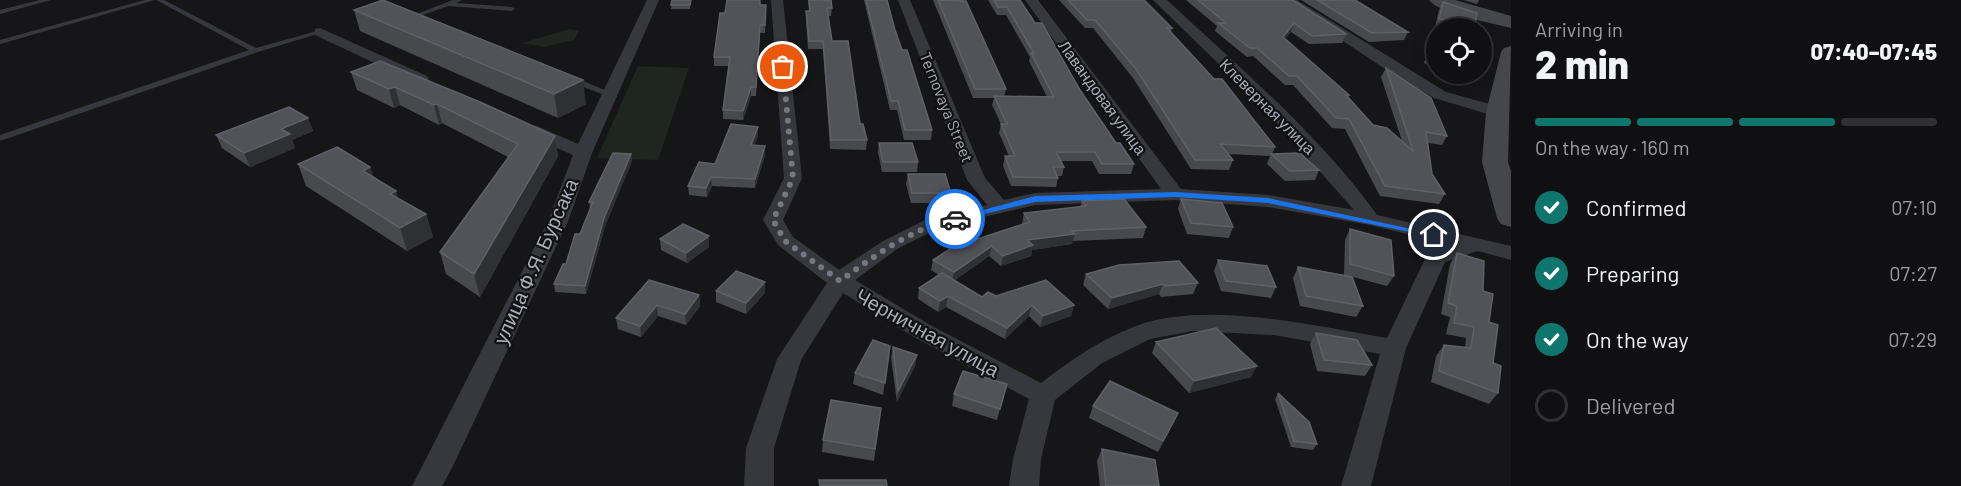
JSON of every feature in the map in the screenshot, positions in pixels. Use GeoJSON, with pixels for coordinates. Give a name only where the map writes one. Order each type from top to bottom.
{"type":"FeatureCollection","features":[{"type":"Feature","properties":{"kind":"main road"},"geometry":{"type":"LineString","coordinates":[[1438,0],[1461,9],[1511,22]]}},
{"type":"Feature","properties":{"kind":"main road"},"geometry":{"type":"LineString","coordinates":[[1508,202],[1495,162],[1498,112],[1511,52]]}},
{"type":"Feature","properties":{"kind":"street","name":"улица Ф.Я. Бурсака"},"geometry":{"type":"LineString","coordinates":[[427,486],[559,219],[583,153],[653,0]]}},
{"type":"Feature","properties":{"kind":"street","name":"Черничная улица"},"geometry":{"type":"LineString","coordinates":[[777,0],[793,178],[773,220],[785,241],[840,281],[921,331],[1043,395]]}},
{"type":"Feature","properties":{"kind":"street","name":"Ternovaya Street"},"geometry":{"type":"LineString","coordinates":[[904,0],[976,180],[1000,208]]}},
{"type":"Feature","properties":{"kind":"street","name":"Лавандовая улица"},"geometry":{"type":"LineString","coordinates":[[1031,0],[1175,194]]}},
{"type":"Feature","properties":{"kind":"street","name":"Клеверная улица"},"geometry":{"type":"LineString","coordinates":[[1159,0],[1266,101],[1354,196],[1370,219]]}},
{"type":"Feature","properties":{"kind":"street"},"geometry":{"type":"LineString","coordinates":[[1288,0],[1396,70],[1440,95],[1498,112]]}},
{"type":"Feature","properties":{"kind":"street"},"geometry":{"type":"LineString","coordinates":[[320,32],[436,86]]}},
{"type":"Feature","properties":{"kind":"street"},"geometry":{"type":"LineString","coordinates":[[520,124],[583,153]]}},
{"type":"Feature","properties":{"kind":"street"},"geometry":{"type":"LineString","coordinates":[[759,486],[760,448],[789,358],[840,281],[890,245],[934,223],[1035,199],[1175,194],[1268,201],[1370,219],[1511,253]]}},
{"type":"Feature","properties":{"kind":"street"},"geometry":{"type":"LineString","coordinates":[[1356,486],[1394,348],[1436,258],[1476,245]]}},
{"type":"Feature","properties":{"kind":"street"},"geometry":{"type":"LineString","coordinates":[[1024,486],[1027,459],[1043,395],[1093,357],[1144,332],[1193,322],[1274,327],[1394,348]]}},
{"type":"Feature","properties":{"kind":"lane"},"geometry":{"type":"LineString","coordinates":[[0,12],[48,0]]}},
{"type":"Feature","properties":{"kind":"lane"},"geometry":{"type":"LineString","coordinates":[[0,42],[152,0]]}},
{"type":"Feature","properties":{"kind":"lane"},"geometry":{"type":"LineString","coordinates":[[159,0],[255,50]]}},
{"type":"Feature","properties":{"kind":"lane"},"geometry":{"type":"LineString","coordinates":[[430,22],[417,15],[459,0]]}},
{"type":"Feature","properties":{"kind":"lane"},"geometry":{"type":"LineString","coordinates":[[444,5],[512,9]]}},
{"type":"Feature","properties":{"kind":"lane"},"geometry":{"type":"LineString","coordinates":[[0,138],[255,50],[320,32]]}},
{"type":"Feature","properties":{"kind":"lane"},"geometry":{"type":"LineString","coordinates":[[567,77],[610,94]]}},
{"type":"Feature","properties":{"kind":"shaded area"},"geometry":{"type":"Polygon","coordinates":[[[570,29],[579,31],[574,40],[545,47],[522,43],[570,29]]]}},
{"type":"Feature","properties":{"kind":"shaded area"},"geometry":{"type":"Polygon","coordinates":[[[638,66],[689,68],[658,160],[597,158],[638,66]]]}},
{"type":"Feature","properties":{"kind":"building"},"geometry":{"type":"Polygon","coordinates":[[[383,0],[583,80],[554,94],[354,10],[383,0]]]}},
{"type":"Feature","properties":{"kind":"building"},"geometry":{"type":"Polygon","coordinates":[[[672,0],[691,0],[690,5],[671,5],[672,0]]]}},
{"type":"Feature","properties":{"kind":"building"},"geometry":{"type":"Polygon","coordinates":[[[727,0],[760,0],[760,5],[766,5],[765,25],[760,25],[756,87],[751,87],[743,111],[723,110],[730,57],[714,57],[720,13],[725,13],[727,0]]]}},
{"type":"Feature","properties":{"kind":"building"},"geometry":{"type":"Polygon","coordinates":[[[809,0],[831,0],[832,8],[827,8],[832,41],[848,41],[860,124],[863,124],[867,140],[831,140],[823,41],[809,41],[806,11],[810,11],[809,0]]]}},
{"type":"Feature","properties":{"kind":"building"},"geometry":{"type":"Polygon","coordinates":[[[866,0],[887,0],[902,50],[907,50],[932,130],[905,130],[898,101],[891,101],[866,0]]]}},
{"type":"Feature","properties":{"kind":"building"},"geometry":{"type":"Polygon","coordinates":[[[938,0],[966,1],[1006,89],[975,89],[938,0]]]}},
{"type":"Feature","properties":{"kind":"building"},"geometry":{"type":"Polygon","coordinates":[[[994,0],[1020,0],[1035,23],[1042,23],[1080,90],[1116,143],[1120,143],[1134,164],[1102,164],[1095,152],[1056,152],[1064,167],[1053,167],[1058,178],[1013,177],[1005,156],[1015,156],[1001,124],[1007,124],[994,96],[1054,97],[1031,53],[1034,53],[1007,7],[998,7],[994,0]]]}},
{"type":"Feature","properties":{"kind":"building"},"geometry":{"type":"Polygon","coordinates":[[[1068,0],[1144,0],[1172,28],[1167,28],[1214,79],[1222,79],[1275,147],[1220,144],[1233,160],[1195,160],[1136,69],[1095,20],[1087,20],[1068,0]]]}},
{"type":"Feature","properties":{"kind":"building"},"geometry":{"type":"Polygon","coordinates":[[[1198,0],[1293,0],[1346,34],[1312,36],[1294,23],[1283,37],[1349,95],[1346,95],[1373,125],[1387,128],[1413,151],[1386,68],[1431,98],[1447,136],[1426,132],[1432,174],[1445,194],[1385,186],[1349,119],[1336,118],[1297,76],[1289,76],[1257,48],[1250,48],[1218,23],[1226,23],[1198,0]]]}},
{"type":"Feature","properties":{"kind":"building"},"geometry":{"type":"Polygon","coordinates":[[[1317,0],[1355,0],[1408,32],[1372,33],[1317,0]]]}},
{"type":"Feature","properties":{"kind":"building"},"geometry":{"type":"Polygon","coordinates":[[[1443,2],[1477,13],[1476,18],[1439,18],[1443,2]]]}},
{"type":"Feature","properties":{"kind":"building"},"geometry":{"type":"Polygon","coordinates":[[[380,61],[555,136],[474,274],[440,252],[518,144],[437,104],[434,105],[395,87],[389,89],[351,72],[380,61]]]}},
{"type":"Feature","properties":{"kind":"building"},"geometry":{"type":"Polygon","coordinates":[[[289,107],[308,118],[281,129],[290,134],[244,153],[216,135],[289,107]]]}},
{"type":"Feature","properties":{"kind":"building"},"geometry":{"type":"Polygon","coordinates":[[[731,124],[758,127],[751,145],[765,146],[755,179],[711,177],[706,188],[688,186],[699,162],[715,164],[731,124]]]}},
{"type":"Feature","properties":{"kind":"building"},"geometry":{"type":"Polygon","coordinates":[[[879,143],[912,143],[918,162],[883,162],[879,143]]]}},
{"type":"Feature","properties":{"kind":"building"},"geometry":{"type":"Polygon","coordinates":[[[337,147],[370,167],[363,171],[396,191],[390,194],[426,214],[400,228],[298,164],[337,147]]]}},
{"type":"Feature","properties":{"kind":"building"},"geometry":{"type":"Polygon","coordinates":[[[613,153],[631,154],[604,218],[585,286],[554,284],[563,264],[566,264],[575,234],[580,234],[593,202],[589,202],[613,153]]]}},
{"type":"Feature","properties":{"kind":"building"},"geometry":{"type":"Polygon","coordinates":[[[1300,153],[1319,170],[1290,171],[1271,154],[1300,153]]]}},
{"type":"Feature","properties":{"kind":"building"},"geometry":{"type":"Polygon","coordinates":[[[908,174],[945,174],[951,193],[912,193],[908,174]]]}},
{"type":"Feature","properties":{"kind":"building"},"geometry":{"type":"Polygon","coordinates":[[[1124,199],[1146,227],[1072,231],[1075,234],[1027,240],[1033,245],[1003,256],[992,246],[954,272],[933,260],[953,247],[1030,222],[1024,213],[1086,206],[1082,201],[1124,199]]]}},
{"type":"Feature","properties":{"kind":"building"},"geometry":{"type":"Polygon","coordinates":[[[1181,199],[1222,203],[1233,227],[1191,223],[1181,199]]]}},
{"type":"Feature","properties":{"kind":"building"},"geometry":{"type":"Polygon","coordinates":[[[683,224],[709,236],[686,253],[660,239],[683,224]]]}},
{"type":"Feature","properties":{"kind":"building"},"geometry":{"type":"Polygon","coordinates":[[[1350,229],[1391,240],[1394,276],[1350,264],[1350,229]]]}},
{"type":"Feature","properties":{"kind":"building"},"geometry":{"type":"Polygon","coordinates":[[[1457,253],[1484,261],[1483,291],[1493,294],[1489,322],[1498,325],[1493,363],[1501,366],[1498,393],[1439,371],[1444,345],[1471,348],[1474,327],[1454,323],[1457,306],[1448,303],[1457,253]]]}},
{"type":"Feature","properties":{"kind":"building"},"geometry":{"type":"Polygon","coordinates":[[[1218,260],[1267,266],[1276,287],[1226,281],[1218,260]]]}},
{"type":"Feature","properties":{"kind":"building"},"geometry":{"type":"Polygon","coordinates":[[[1179,261],[1198,283],[1165,286],[1163,284],[1112,298],[1086,274],[1119,265],[1179,261]]]}},
{"type":"Feature","properties":{"kind":"building"},"geometry":{"type":"Polygon","coordinates":[[[1298,267],[1352,277],[1363,306],[1306,296],[1298,267]]]}},
{"type":"Feature","properties":{"kind":"building"},"geometry":{"type":"Polygon","coordinates":[[[736,271],[765,282],[746,303],[716,291],[736,271]]]}},
{"type":"Feature","properties":{"kind":"building"},"geometry":{"type":"Polygon","coordinates":[[[942,273],[982,297],[988,292],[996,296],[1046,280],[1074,305],[1043,316],[1032,305],[1007,328],[948,296],[940,301],[919,288],[942,273]]]}},
{"type":"Feature","properties":{"kind":"building"},"geometry":{"type":"Polygon","coordinates":[[[649,280],[699,295],[685,314],[657,305],[640,326],[616,318],[649,280]]]}},
{"type":"Feature","properties":{"kind":"building"},"geometry":{"type":"Polygon","coordinates":[[[1216,328],[1257,366],[1194,381],[1156,342],[1216,328]]]}},
{"type":"Feature","properties":{"kind":"building"},"geometry":{"type":"Polygon","coordinates":[[[1316,333],[1357,340],[1372,365],[1324,360],[1316,333]]]}},
{"type":"Feature","properties":{"kind":"building"},"geometry":{"type":"Polygon","coordinates":[[[873,340],[890,346],[885,383],[855,373],[873,340]]]}},
{"type":"Feature","properties":{"kind":"building"},"geometry":{"type":"Polygon","coordinates":[[[893,347],[917,355],[898,391],[893,347]]]}},
{"type":"Feature","properties":{"kind":"building"},"geometry":{"type":"Polygon","coordinates":[[[963,371],[1007,384],[1000,409],[954,394],[963,371]]]}},
{"type":"Feature","properties":{"kind":"building"},"geometry":{"type":"Polygon","coordinates":[[[1110,381],[1178,413],[1163,441],[1093,406],[1110,381]]]}},
{"type":"Feature","properties":{"kind":"building"},"geometry":{"type":"Polygon","coordinates":[[[1278,393],[1309,422],[1317,444],[1294,441],[1278,393]]]}},
{"type":"Feature","properties":{"kind":"building"},"geometry":{"type":"Polygon","coordinates":[[[831,400],[881,408],[875,449],[823,440],[831,400]]]}},
{"type":"Feature","properties":{"kind":"building"},"geometry":{"type":"Polygon","coordinates":[[[1102,449],[1155,460],[1159,486],[1106,486],[1102,449]]]}},
{"type":"Feature","properties":{"kind":"building"},"geometry":{"type":"Polygon","coordinates":[[[819,480],[886,480],[887,486],[820,486],[819,480]]]}},
{"type":"Feature","properties":{"kind":"way so far"},"geometry":{"type":"LineString","coordinates":[[783,67],[793,178],[773,220],[785,241],[840,281],[890,245],[934,223],[955,219]]}},
{"type":"Feature","properties":{"kind":"route"},"geometry":{"type":"LineString","coordinates":[[955,219],[1035,199],[1175,194],[1268,201],[1370,219],[1434,235]]}}]}
